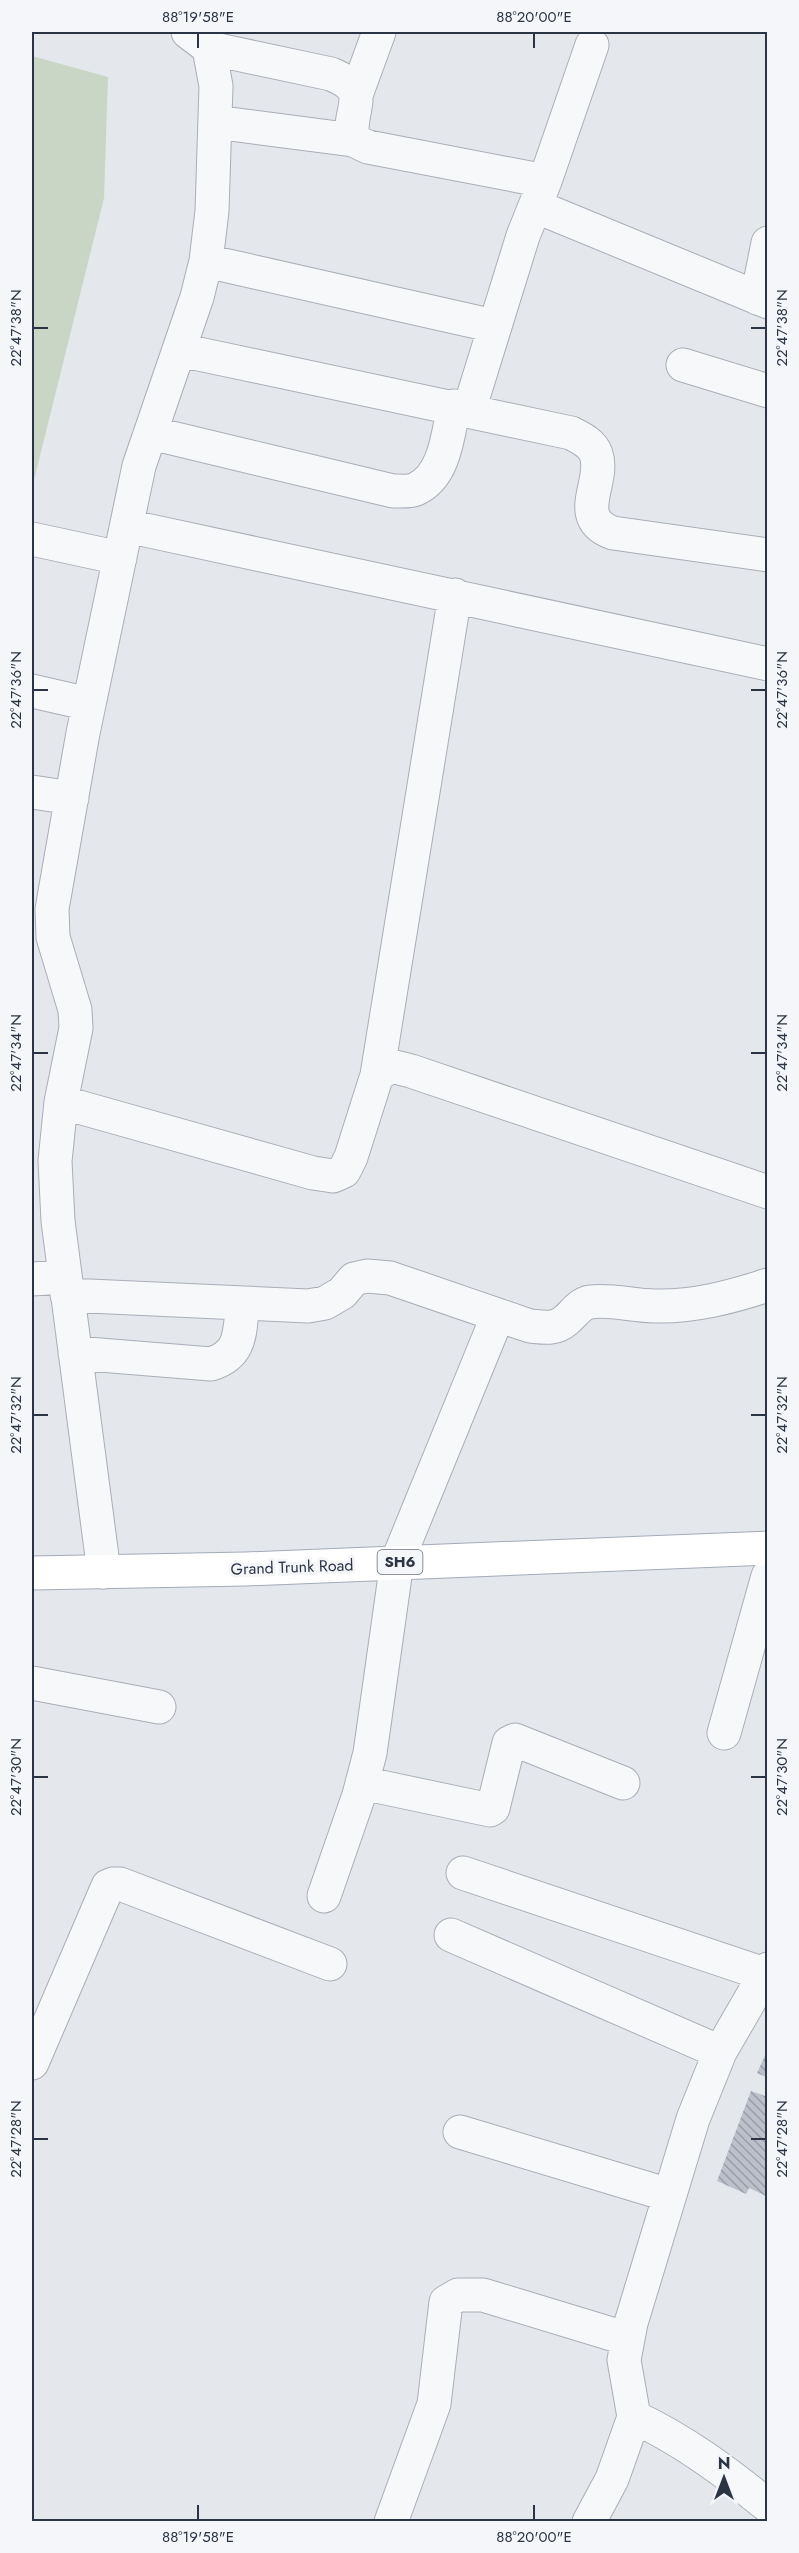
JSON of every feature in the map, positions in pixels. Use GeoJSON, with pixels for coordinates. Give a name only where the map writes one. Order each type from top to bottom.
{"type":"FeatureCollection","features":[{"type":"Feature","properties":{"kind":"main road","name":"Grand Trunk Road"},"geometry":{"type":"LineString","coordinates":[[32,1573],[768,1548]]}},
{"type":"Feature","properties":{"kind":"street"},"geometry":{"type":"LineString","coordinates":[[353,140],[350,129],[356,112],[356,95],[379,32]]}},
{"type":"Feature","properties":{"kind":"street"},"geometry":{"type":"LineString","coordinates":[[199,40],[332,74],[348,81],[356,95]]}},
{"type":"Feature","properties":{"kind":"street"},"geometry":{"type":"LineString","coordinates":[[104,1572],[58,1221],[55,1161],[61,1102],[76,1028],[75,1010],[53,937],[52,909],[44,883],[72,798],[89,704],[139,466],[180,350],[206,261],[212,211],[216,86],[199,40]]}},
{"type":"Feature","properties":{"kind":"street"},"geometry":{"type":"LineString","coordinates":[[151,433],[393,490],[415,490],[426,482],[441,461],[494,326],[592,45]]}},
{"type":"Feature","properties":{"kind":"street"},"geometry":{"type":"LineString","coordinates":[[215,122],[353,140],[368,147],[540,194],[762,300],[768,243]]}},
{"type":"Feature","properties":{"kind":"street"},"geometry":{"type":"LineString","coordinates":[[206,261],[494,326]]}},
{"type":"Feature","properties":{"kind":"street"},"geometry":{"type":"LineString","coordinates":[[180,350],[572,433],[588,443],[596,454],[597,467],[591,504],[594,519],[602,529],[613,533],[768,555]]}},
{"type":"Feature","properties":{"kind":"street"},"geometry":{"type":"LineString","coordinates":[[683,365],[768,390]]}},
{"type":"Feature","properties":{"kind":"street"},"geometry":{"type":"LineString","coordinates":[[127,526],[768,664]]}},
{"type":"Feature","properties":{"kind":"street"},"geometry":{"type":"LineString","coordinates":[[32,539],[120,558]]}},
{"type":"Feature","properties":{"kind":"street"},"geometry":{"type":"LineString","coordinates":[[61,1102],[313,1173],[333,1176],[344,1171],[351,1157],[377,1075],[455,596]]}},
{"type":"Feature","properties":{"kind":"street"},"geometry":{"type":"LineString","coordinates":[[32,691],[89,704]]}},
{"type":"Feature","properties":{"kind":"street"},"geometry":{"type":"LineString","coordinates":[[32,792],[72,798]]}},
{"type":"Feature","properties":{"kind":"street"},"geometry":{"type":"LineString","coordinates":[[377,1075],[391,1066],[411,1071],[768,1192]]}},
{"type":"Feature","properties":{"kind":"street"},"geometry":{"type":"LineString","coordinates":[[32,1279],[66,1286],[243,1303],[309,1305],[325,1303],[342,1293],[354,1279],[367,1275],[390,1278],[530,1326],[551,1328],[564,1322],[575,1310],[588,1302],[655,1306],[697,1304],[768,1285]]}},
{"type":"Feature","properties":{"kind":"street"},"geometry":{"type":"LineString","coordinates":[[75,1353],[211,1364],[225,1360],[237,1347],[243,1303]]}},
{"type":"Feature","properties":{"kind":"street"},"geometry":{"type":"LineString","coordinates":[[324,1896],[362,1783],[373,1732],[397,1562],[498,1315]]}},
{"type":"Feature","properties":{"kind":"street"},"geometry":{"type":"LineString","coordinates":[[724,1733],[759,1643],[768,1576]]}},
{"type":"Feature","properties":{"kind":"street"},"geometry":{"type":"LineString","coordinates":[[32,1683],[159,1707]]}},
{"type":"Feature","properties":{"kind":"street"},"geometry":{"type":"LineString","coordinates":[[362,1783],[490,1810],[494,1808],[509,1743],[515,1740],[623,1783]]}},
{"type":"Feature","properties":{"kind":"street"},"geometry":{"type":"LineString","coordinates":[[463,1873],[766,1972],[720,2052],[693,2119],[628,2339],[624,2360],[634,2416],[612,2479],[589,2522]]}},
{"type":"Feature","properties":{"kind":"street"},"geometry":{"type":"LineString","coordinates":[[32,2063],[108,1886],[113,1884],[120,1884],[330,1964]]}},
{"type":"Feature","properties":{"kind":"street"},"geometry":{"type":"LineString","coordinates":[[451,1935],[720,2052]]}},
{"type":"Feature","properties":{"kind":"street"},"geometry":{"type":"LineString","coordinates":[[460,2132],[669,2196]]}},
{"type":"Feature","properties":{"kind":"street"},"geometry":{"type":"LineString","coordinates":[[391,2522],[434,2404],[446,2302],[458,2295],[483,2295],[628,2339]]}},
{"type":"Feature","properties":{"kind":"street"},"geometry":{"type":"LineString","coordinates":[[634,2416],[665,2432],[724,2470],[768,2506]]}},
{"type":"Feature","properties":{"kind":"green space"},"geometry":{"type":"Polygon","coordinates":[[[32,56],[108,77],[104,198],[32,488],[32,56]]]}},
{"type":"Feature","properties":{"kind":"building"},"geometry":{"type":"Polygon","coordinates":[[[768,2049],[768,2078],[757,2073],[768,2049]]]}},
{"type":"Feature","properties":{"kind":"building"},"geometry":{"type":"Polygon","coordinates":[[[751,2091],[768,2097],[768,2197],[749,2188],[746,2194],[717,2181],[751,2091]]]}}]}
